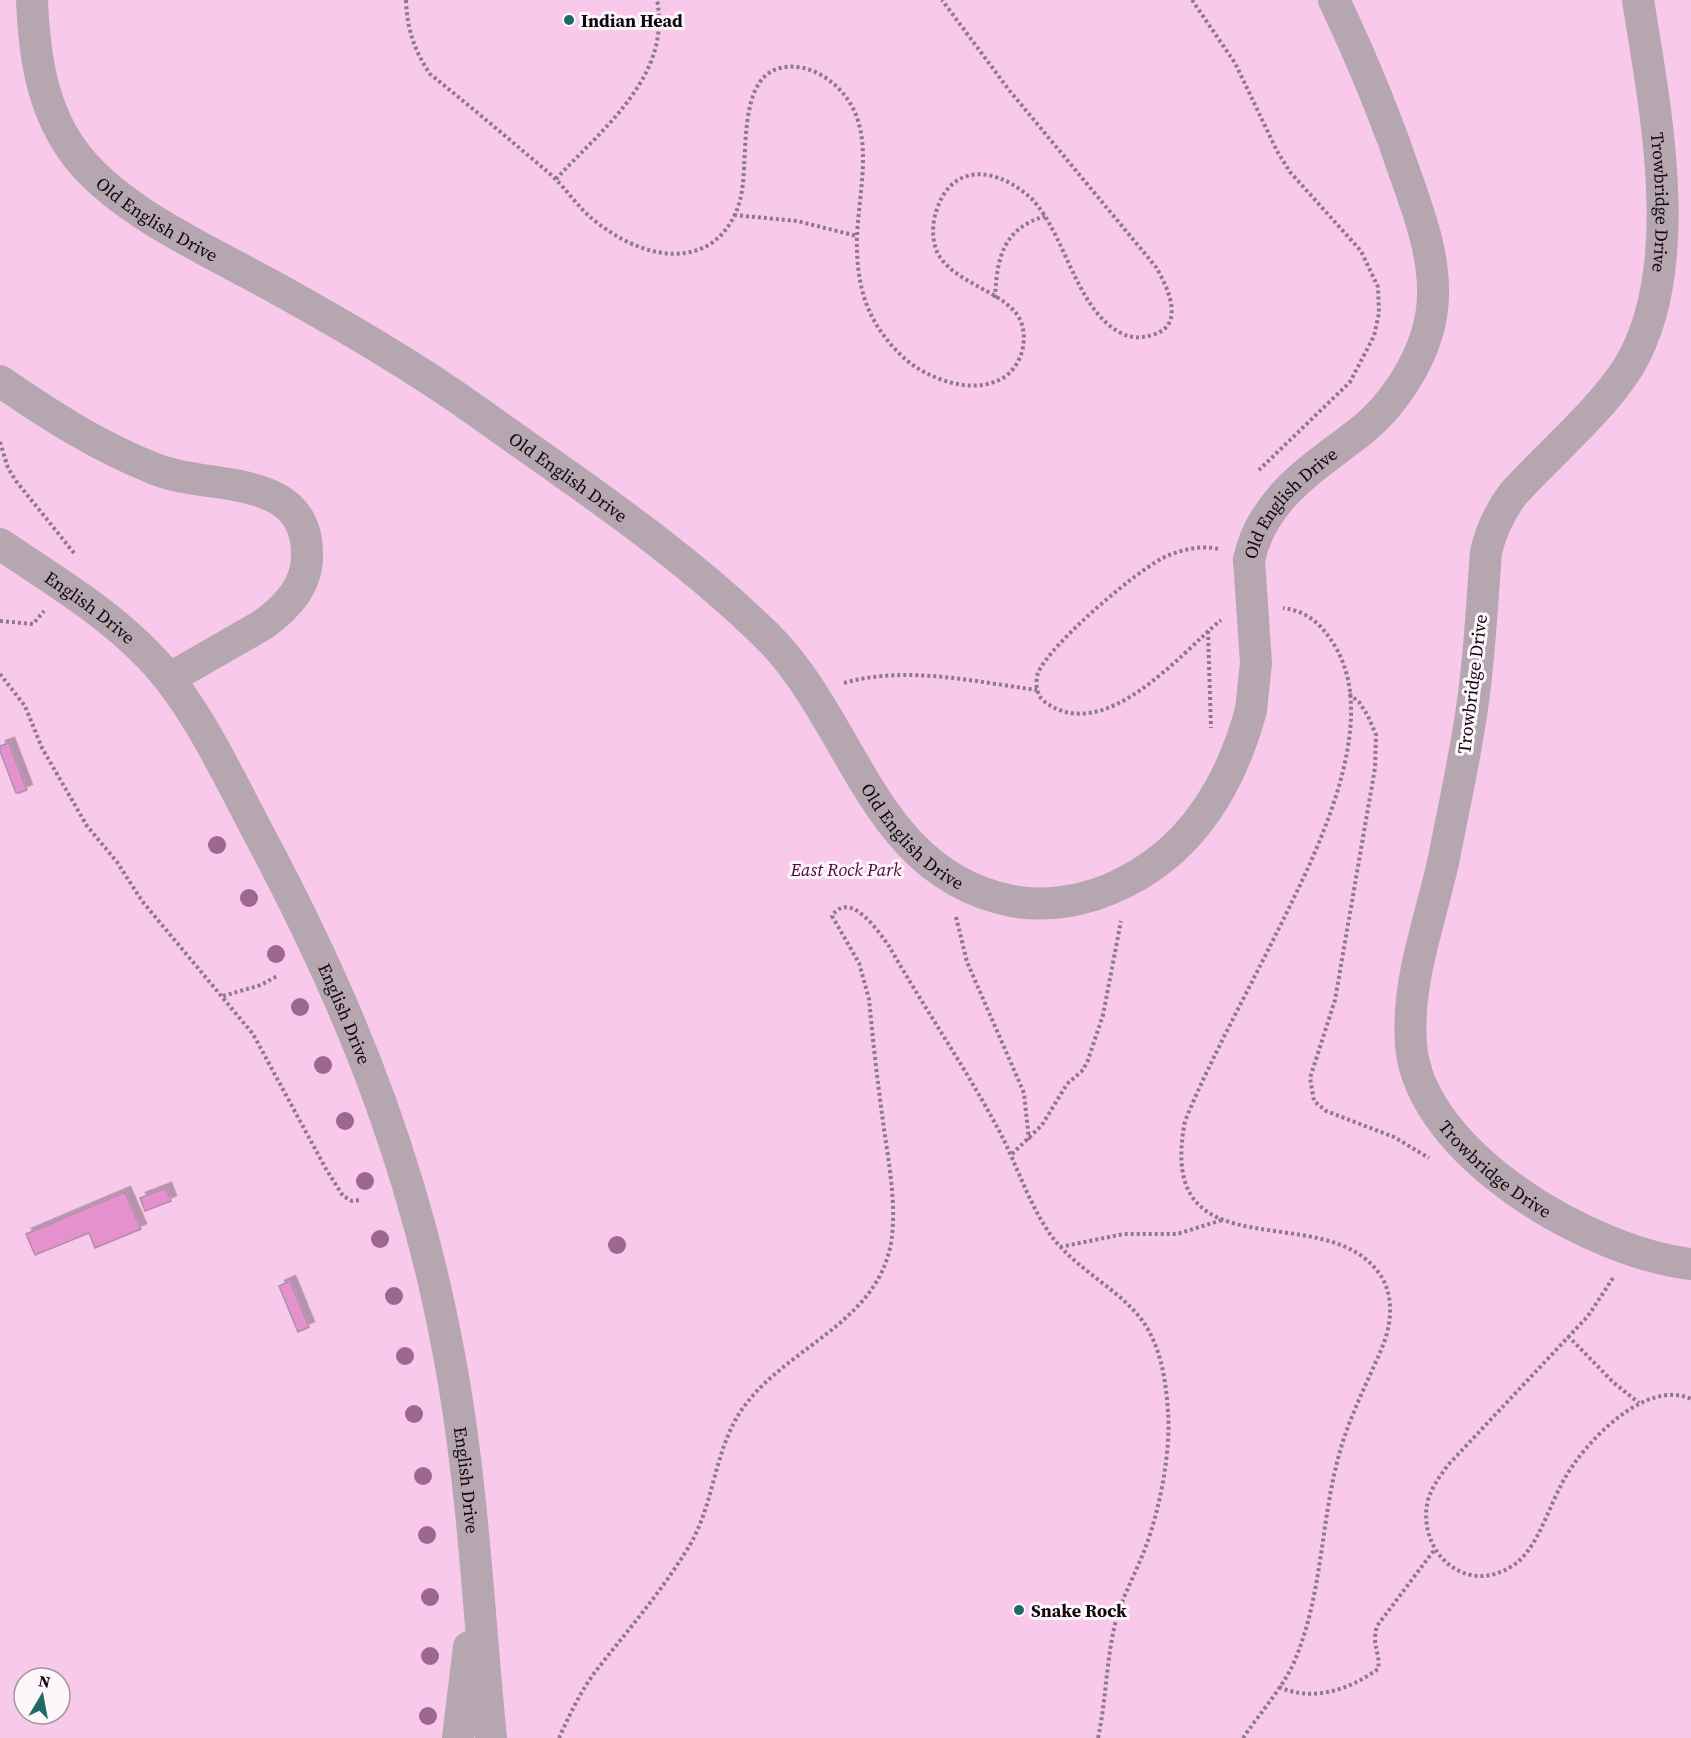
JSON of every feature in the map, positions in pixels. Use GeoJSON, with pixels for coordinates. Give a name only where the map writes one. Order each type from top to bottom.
{"type":"FeatureCollection","features":[{"type":"Feature","properties":{"kind":"street","name":"Old English Drive"},"geometry":{"type":"LineString","coordinates":[[32,0],[38,65],[55,121],[72,150],[96,177],[157,221],[385,352],[473,409],[682,560],[735,605],[778,648],[813,695],[892,827],[923,857],[954,881],[989,896],[1023,903],[1073,900],[1118,886],[1168,855],[1201,819],[1224,783],[1241,746],[1251,710],[1256,663],[1249,560],[1252,545],[1272,509],[1306,472],[1358,434],[1396,392],[1423,346],[1433,298],[1430,255],[1406,174],[1376,91],[1334,0]]}},
{"type":"Feature","properties":{"kind":"street","name":"Trowbridge Drive"},"geometry":{"type":"LineString","coordinates":[[1638,0],[1663,195],[1663,230],[1657,282],[1646,329],[1628,367],[1606,396],[1513,494],[1500,512],[1491,532],[1486,552],[1473,701],[1443,860],[1416,972],[1411,1022],[1416,1070],[1428,1097],[1465,1149],[1517,1191],[1592,1235],[1627,1250],[1672,1262],[1691,1264]]}},
{"type":"Feature","properties":{"kind":"street"},"geometry":{"type":"LineString","coordinates":[[0,381],[63,424],[113,451],[158,471],[262,491],[282,501],[298,517],[307,540],[308,560],[304,578],[297,592],[278,614],[264,624],[170,678]]}},
{"type":"Feature","properties":{"kind":"street","name":"English Drive"},"geometry":{"type":"LineString","coordinates":[[0,544],[102,614],[143,650],[170,678],[219,761],[305,920],[363,1049],[392,1129],[424,1239],[454,1380],[466,1460],[491,1738]]}},
{"type":"Feature","properties":{"kind":"street","name":"English Drive"},"geometry":{"type":"LineString","coordinates":[[458,1738],[476,1590]]}},
{"type":"Feature","properties":{"kind":"path"},"geometry":{"type":"LineString","coordinates":[[406,0],[409,33],[417,54],[430,74],[556,179],[588,215],[615,235],[639,247],[665,254],[701,249],[724,232],[734,215],[740,202],[746,133],[756,86],[765,74],[775,68],[790,66],[823,76],[847,99],[857,118],[863,140],[865,165],[857,236],[858,274],[864,300],[877,327],[894,350],[920,370],[942,381],[982,385],[1000,380],[1011,371],[1024,347],[1024,331],[1020,318],[1011,307],[948,267],[936,250],[932,224],[939,201],[950,184],[966,175],[982,173],[999,177],[1030,196],[1045,216],[1079,285],[1101,317],[1122,334],[1136,338],[1160,333],[1169,323],[1172,304],[1169,291],[1156,267],[1002,81],[942,0]]}},
{"type":"Feature","properties":{"kind":"path"},"geometry":{"type":"LineString","coordinates":[[556,179],[634,94],[648,72],[657,45],[660,11],[657,0]]}},
{"type":"Feature","properties":{"kind":"path"},"geometry":{"type":"LineString","coordinates":[[1192,0],[1235,63],[1286,165],[1361,251],[1378,287],[1379,313],[1374,336],[1350,382],[1263,464],[1257,474],[1256,491],[1272,509]]}},
{"type":"Feature","properties":{"kind":"path"},"geometry":{"type":"LineString","coordinates":[[734,215],[797,221],[857,236]]}},
{"type":"Feature","properties":{"kind":"path"},"geometry":{"type":"LineString","coordinates":[[995,298],[996,278],[1010,234],[1029,221],[1045,216]]}},
{"type":"Feature","properties":{"kind":"path"},"geometry":{"type":"LineString","coordinates":[[0,442],[8,468],[16,481],[72,548],[77,558]]}},
{"type":"Feature","properties":{"kind":"path"},"geometry":{"type":"LineString","coordinates":[[1229,616],[1208,630],[1147,687],[1097,711],[1075,712],[1056,708],[1042,700],[1037,690],[1039,671],[1059,643],[1124,586],[1167,556],[1188,549],[1209,547],[1249,560]]}},
{"type":"Feature","properties":{"kind":"path"},"geometry":{"type":"LineString","coordinates":[[0,621],[33,624],[48,606]]}},
{"type":"Feature","properties":{"kind":"path"},"geometry":{"type":"LineString","coordinates":[[1243,1738],[1297,1657],[1309,1620],[1340,1451],[1386,1340],[1390,1300],[1382,1277],[1367,1259],[1350,1247],[1328,1240],[1243,1226],[1222,1220],[1194,1199],[1184,1182],[1181,1143],[1185,1121],[1298,893],[1339,787],[1347,753],[1350,723],[1345,668],[1338,650],[1322,627],[1308,616],[1278,608]]}},
{"type":"Feature","properties":{"kind":"path"},"geometry":{"type":"LineString","coordinates":[[1208,630],[1209,724],[1219,738],[1241,746]]}},
{"type":"Feature","properties":{"kind":"path"},"geometry":{"type":"LineString","coordinates":[[0,674],[26,706],[42,748],[87,826],[117,862],[142,901],[253,1034],[343,1196],[352,1201],[362,1200]]}},
{"type":"Feature","properties":{"kind":"path"},"geometry":{"type":"LineString","coordinates":[[813,695],[858,680],[901,677],[938,677],[1037,690]]}},
{"type":"Feature","properties":{"kind":"path"},"geometry":{"type":"LineString","coordinates":[[954,881],[954,908],[967,962],[1024,1094],[1029,1140]]}},
{"type":"Feature","properties":{"kind":"path"},"geometry":{"type":"LineString","coordinates":[[1012,1154],[1029,1140],[1066,1084],[1083,1070],[1088,1060],[1103,1015],[1117,949],[1122,906],[1118,886]]}},
{"type":"Feature","properties":{"kind":"path"},"geometry":{"type":"LineString","coordinates":[[559,1738],[598,1668],[657,1597],[692,1541],[708,1503],[728,1439],[745,1405],[777,1373],[866,1300],[882,1272],[891,1243],[892,1218],[869,999],[859,963],[833,922],[832,916],[836,910],[844,907],[855,910],[873,925],[974,1084],[1012,1154],[1035,1208],[1059,1247],[1135,1312],[1144,1323],[1160,1358],[1168,1411],[1169,1439],[1157,1507],[1146,1545],[1119,1612],[1112,1637],[1098,1738]]}},
{"type":"Feature","properties":{"kind":"path"},"geometry":{"type":"LineString","coordinates":[[223,996],[261,985],[277,976]]}},
{"type":"Feature","properties":{"kind":"path"},"geometry":{"type":"LineString","coordinates":[[1059,1247],[1124,1234],[1177,1234],[1222,1220]]}},
{"type":"Feature","properties":{"kind":"path"},"geometry":{"type":"LineString","coordinates":[[1627,1250],[1601,1299],[1448,1464],[1433,1486],[1426,1515],[1428,1533],[1435,1549],[1451,1566],[1472,1575],[1489,1576],[1507,1569],[1521,1558],[1531,1544],[1565,1477],[1580,1455],[1639,1403],[1652,1396],[1668,1395],[1691,1399]]}},
{"type":"Feature","properties":{"kind":"path"},"geometry":{"type":"LineString","coordinates":[[1568,1336],[1614,1383],[1639,1403]]}},
{"type":"Feature","properties":{"kind":"path"},"geometry":{"type":"LineString","coordinates":[[1279,1687],[1305,1695],[1320,1694],[1363,1679],[1378,1669],[1380,1661],[1373,1641],[1377,1626],[1435,1549]]}},
{"type":"Feature","properties":{"kind":"green space","name":"East Rock Park"},"geometry":{"type":"Polygon","coordinates":[[[0,0],[1691,0],[1691,1738],[0,1738],[0,0]]]}},
{"type":"Feature","properties":{"kind":"building"},"geometry":{"type":"Polygon","coordinates":[[[9,743],[27,790],[19,793],[16,793],[0,751],[0,746],[9,743]]]}},
{"type":"Feature","properties":{"kind":"building"},"geometry":{"type":"Polygon","coordinates":[[[166,1188],[171,1201],[145,1211],[140,1198],[166,1188]]]}},
{"type":"Feature","properties":{"kind":"building"},"geometry":{"type":"Polygon","coordinates":[[[125,1192],[141,1229],[95,1248],[89,1233],[35,1255],[26,1234],[125,1192]]]}},
{"type":"Feature","properties":{"kind":"building"},"geometry":{"type":"Polygon","coordinates":[[[290,1281],[309,1327],[298,1332],[279,1286],[290,1281]]]}},
{"type":"Feature","properties":{"kind":"place","name":"Indian Head"},"geometry":{"type":"Point","coordinates":[569,20]}},
{"type":"Feature","properties":{"kind":"place","name":"Snake Rock"},"geometry":{"type":"Point","coordinates":[1019,1610]}}]}
